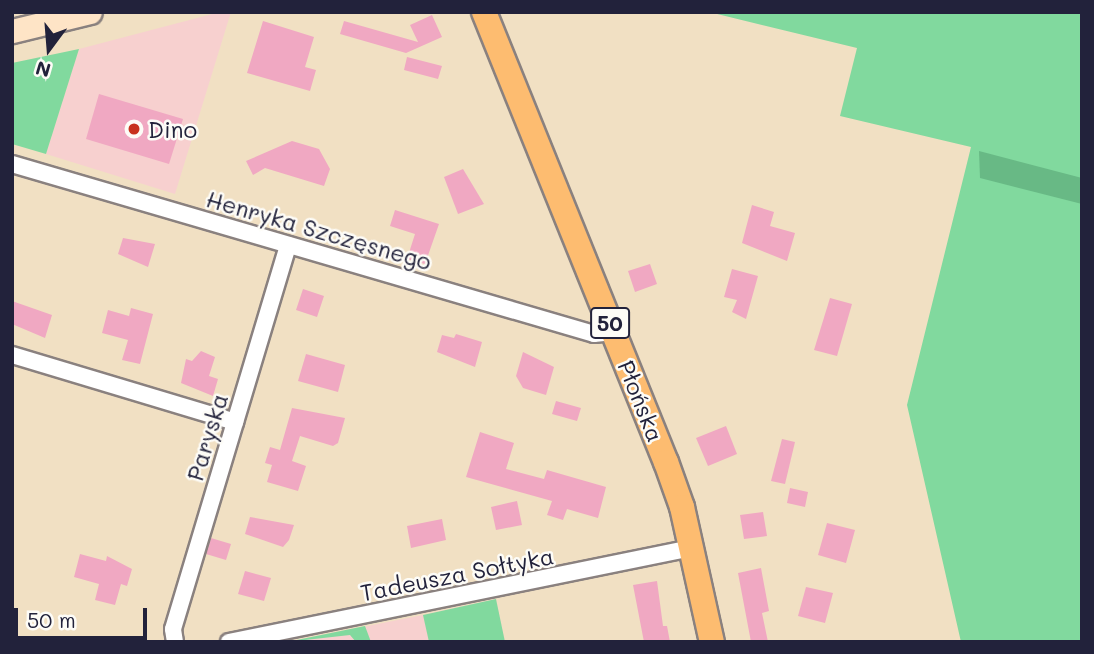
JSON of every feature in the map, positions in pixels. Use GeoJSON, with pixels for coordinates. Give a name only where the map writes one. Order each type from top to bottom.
{"type":"FeatureCollection","features":[{"type":"Feature","properties":{"kind":"main road"},"geometry":{"type":"LineString","coordinates":[[12,31],[90,12]]}},
{"type":"Feature","properties":{"kind":"main road","name":"Płońska"},"geometry":{"type":"LineString","coordinates":[[484,12],[670,473],[692,548],[712,642]]}},
{"type":"Feature","properties":{"kind":"street","name":"Henryka Szczęsnego"},"geometry":{"type":"LineString","coordinates":[[12,164],[594,334],[614,331]]}},
{"type":"Feature","properties":{"kind":"street","name":"Paryska"},"geometry":{"type":"LineString","coordinates":[[175,642],[173,629],[288,245]]}},
{"type":"Feature","properties":{"kind":"street"},"geometry":{"type":"LineString","coordinates":[[12,355],[235,422]]}},
{"type":"Feature","properties":{"kind":"street","name":"Tadeusza Sołtyka"},"geometry":{"type":"LineString","coordinates":[[229,642],[692,548]]}},
{"type":"Feature","properties":{"kind":"shaded area"},"geometry":{"type":"Polygon","coordinates":[[[220,12],[231,12],[175,194],[46,154],[79,49],[220,12]]]}},
{"type":"Feature","properties":{"kind":"shaded area"},"geometry":{"type":"Polygon","coordinates":[[[496,599],[505,642],[287,642],[423,615],[496,599]]]}},
{"type":"Feature","properties":{"kind":"green space"},"geometry":{"type":"Polygon","coordinates":[[[709,12],[1082,12],[1082,642],[961,642],[907,405],[971,147],[840,116],[857,48],[709,12]]]}},
{"type":"Feature","properties":{"kind":"green space"},"geometry":{"type":"Polygon","coordinates":[[[79,49],[46,154],[12,144],[12,63],[79,49]]]}},
{"type":"Feature","properties":{"kind":"green space"},"geometry":{"type":"Polygon","coordinates":[[[979,151],[1082,178],[1082,204],[980,178],[979,151]]]}},
{"type":"Feature","properties":{"kind":"green space"},"geometry":{"type":"Polygon","coordinates":[[[496,599],[505,642],[429,642],[423,615],[496,599]]]}},
{"type":"Feature","properties":{"kind":"green space"},"geometry":{"type":"Polygon","coordinates":[[[365,626],[371,642],[356,642],[350,635],[287,642],[365,626]]]}},
{"type":"Feature","properties":{"kind":"building"},"geometry":{"type":"Polygon","coordinates":[[[432,15],[442,37],[406,53],[340,34],[344,21],[418,42],[410,25],[432,15]]]}},
{"type":"Feature","properties":{"kind":"building"},"geometry":{"type":"Polygon","coordinates":[[[263,21],[314,37],[305,67],[316,70],[310,91],[247,73],[263,21]]]}},
{"type":"Feature","properties":{"kind":"building"},"geometry":{"type":"Polygon","coordinates":[[[407,57],[442,66],[438,79],[404,70],[407,57]]]}},
{"type":"Feature","properties":{"kind":"building","name":"Dino"},"geometry":{"type":"Polygon","coordinates":[[[99,94],[183,119],[169,164],[86,139],[99,94]]]}},
{"type":"Feature","properties":{"kind":"building"},"geometry":{"type":"Polygon","coordinates":[[[292,141],[319,149],[330,169],[324,186],[265,168],[253,175],[246,161],[292,141]]]}},
{"type":"Feature","properties":{"kind":"building"},"geometry":{"type":"Polygon","coordinates":[[[463,169],[484,204],[458,214],[444,177],[463,169]]]}},
{"type":"Feature","properties":{"kind":"building"},"geometry":{"type":"Polygon","coordinates":[[[752,205],[774,212],[770,226],[795,233],[787,261],[742,243],[752,205]]]}},
{"type":"Feature","properties":{"kind":"building"},"geometry":{"type":"Polygon","coordinates":[[[395,210],[439,224],[425,264],[407,259],[415,234],[390,226],[395,210]]]}},
{"type":"Feature","properties":{"kind":"building"},"geometry":{"type":"Polygon","coordinates":[[[123,238],[155,244],[148,267],[118,254],[123,238]]]}},
{"type":"Feature","properties":{"kind":"building"},"geometry":{"type":"Polygon","coordinates":[[[650,264],[657,284],[635,292],[628,271],[650,264]]]}},
{"type":"Feature","properties":{"kind":"building"},"geometry":{"type":"Polygon","coordinates":[[[732,269],[758,276],[746,319],[732,312],[737,300],[724,297],[732,269]]]}},
{"type":"Feature","properties":{"kind":"building"},"geometry":{"type":"Polygon","coordinates":[[[303,289],[324,296],[317,317],[296,310],[303,289]]]}},
{"type":"Feature","properties":{"kind":"building"},"geometry":{"type":"Polygon","coordinates":[[[830,298],[852,304],[837,356],[814,350],[830,298]]]}},
{"type":"Feature","properties":{"kind":"building"},"geometry":{"type":"Polygon","coordinates":[[[12,301],[52,315],[45,338],[12,324],[12,301]]]}},
{"type":"Feature","properties":{"kind":"building"},"geometry":{"type":"Polygon","coordinates":[[[131,308],[153,314],[140,364],[122,360],[128,340],[102,333],[108,310],[129,316],[131,308]]]}},
{"type":"Feature","properties":{"kind":"building"},"geometry":{"type":"Polygon","coordinates":[[[456,334],[482,342],[475,367],[437,352],[442,335],[454,338],[456,334]]]}},
{"type":"Feature","properties":{"kind":"building"},"geometry":{"type":"Polygon","coordinates":[[[201,351],[215,357],[209,376],[218,379],[213,396],[181,383],[186,359],[192,361],[201,351]]]}},
{"type":"Feature","properties":{"kind":"building"},"geometry":{"type":"Polygon","coordinates":[[[523,352],[554,367],[546,395],[523,388],[516,376],[523,352]]]}},
{"type":"Feature","properties":{"kind":"building"},"geometry":{"type":"Polygon","coordinates":[[[306,354],[345,365],[338,392],[298,381],[306,354]]]}},
{"type":"Feature","properties":{"kind":"building"},"geometry":{"type":"Polygon","coordinates":[[[556,401],[581,408],[577,421],[552,414],[556,401]]]}},
{"type":"Feature","properties":{"kind":"building"},"geometry":{"type":"Polygon","coordinates":[[[292,408],[345,418],[338,443],[333,446],[300,436],[292,461],[306,466],[298,491],[267,482],[272,465],[265,463],[270,447],[280,450],[292,408]]]}},
{"type":"Feature","properties":{"kind":"building"},"geometry":{"type":"Polygon","coordinates":[[[726,426],[737,454],[708,466],[696,438],[726,426]]]}},
{"type":"Feature","properties":{"kind":"building"},"geometry":{"type":"Polygon","coordinates":[[[480,432],[514,443],[506,469],[544,479],[547,470],[606,487],[598,518],[567,509],[563,520],[547,515],[552,501],[466,477],[480,432]]]}},
{"type":"Feature","properties":{"kind":"building"},"geometry":{"type":"Polygon","coordinates":[[[782,439],[795,442],[785,484],[771,481],[782,439]]]}},
{"type":"Feature","properties":{"kind":"building"},"geometry":{"type":"Polygon","coordinates":[[[790,488],[808,492],[805,507],[787,503],[790,488]]]}},
{"type":"Feature","properties":{"kind":"building"},"geometry":{"type":"Polygon","coordinates":[[[517,501],[522,525],[496,530],[491,507],[517,501]]]}},
{"type":"Feature","properties":{"kind":"building"},"geometry":{"type":"Polygon","coordinates":[[[763,512],[767,536],[744,539],[740,515],[763,512]]]}},
{"type":"Feature","properties":{"kind":"building"},"geometry":{"type":"Polygon","coordinates":[[[250,517],[294,525],[289,540],[283,547],[245,534],[250,517]]]}},
{"type":"Feature","properties":{"kind":"building"},"geometry":{"type":"Polygon","coordinates":[[[442,519],[446,540],[411,548],[407,526],[442,519]]]}},
{"type":"Feature","properties":{"kind":"building"},"geometry":{"type":"Polygon","coordinates":[[[827,523],[855,530],[846,563],[818,555],[827,523]]]}},
{"type":"Feature","properties":{"kind":"building"},"geometry":{"type":"Polygon","coordinates":[[[211,538],[231,544],[226,560],[206,554],[211,538]]]}},
{"type":"Feature","properties":{"kind":"building"},"geometry":{"type":"Polygon","coordinates":[[[80,554],[106,561],[107,556],[132,569],[127,586],[121,584],[115,605],[95,600],[99,584],[74,577],[80,554]]]}},
{"type":"Feature","properties":{"kind":"building"},"geometry":{"type":"Polygon","coordinates":[[[761,568],[769,611],[762,613],[768,642],[751,642],[738,573],[761,568]]]}},
{"type":"Feature","properties":{"kind":"building"},"geometry":{"type":"Polygon","coordinates":[[[245,571],[271,578],[264,601],[238,594],[245,571]]]}},
{"type":"Feature","properties":{"kind":"building"},"geometry":{"type":"Polygon","coordinates":[[[657,581],[663,626],[667,626],[670,642],[644,642],[633,585],[657,581]]]}},
{"type":"Feature","properties":{"kind":"building"},"geometry":{"type":"Polygon","coordinates":[[[806,587],[833,593],[825,623],[798,616],[806,587]]]}},
{"type":"Feature","properties":{"kind":"place","name":"Dino"},"geometry":{"type":"Point","coordinates":[134,129]}}]}
